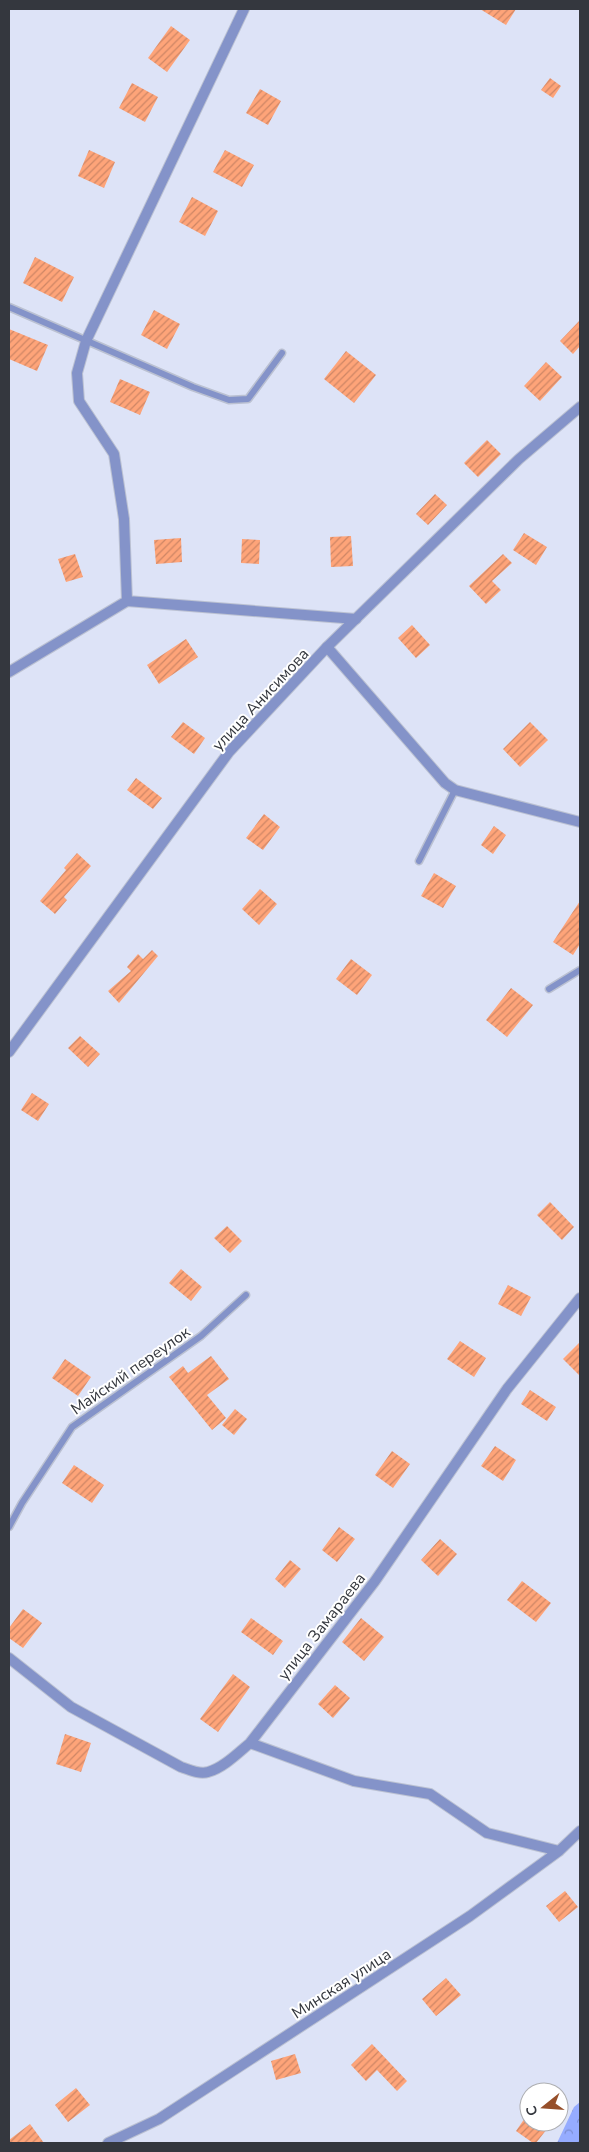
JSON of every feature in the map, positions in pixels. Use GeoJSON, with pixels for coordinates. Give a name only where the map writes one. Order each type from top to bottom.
{"type":"FeatureCollection","features":[{"type":"Feature","properties":{"kind":"street"},"geometry":{"type":"LineString","coordinates":[[128,602],[124,519],[114,454],[79,401],[76,373],[86,340],[244,9]]}},
{"type":"Feature","properties":{"kind":"street","name":"улица Анисимова"},"geometry":{"type":"LineString","coordinates":[[9,1052],[229,752],[356,619],[519,459],[580,407]]}},
{"type":"Feature","properties":{"kind":"street"},"geometry":{"type":"LineString","coordinates":[[9,672],[128,602],[356,619]]}},
{"type":"Feature","properties":{"kind":"street"},"geometry":{"type":"LineString","coordinates":[[328,648],[445,783],[455,790],[580,822]]}},
{"type":"Feature","properties":{"kind":"street","name":"улица Замараева"},"geometry":{"type":"LineString","coordinates":[[9,1658],[72,1707],[181,1767],[207,1773],[228,1761],[250,1743],[375,1581],[507,1389],[580,1298]]}},
{"type":"Feature","properties":{"kind":"street"},"geometry":{"type":"LineString","coordinates":[[250,1743],[354,1781],[430,1794],[487,1833],[559,1851]]}},
{"type":"Feature","properties":{"kind":"street","name":"Минская улица"},"geometry":{"type":"LineString","coordinates":[[108,2143],[159,2119],[470,1916],[579,1836]]}},
{"type":"Feature","properties":{"kind":"lane"},"geometry":{"type":"LineString","coordinates":[[9,307],[193,387],[230,400],[248,399],[282,353]]}},
{"type":"Feature","properties":{"kind":"lane"},"geometry":{"type":"LineString","coordinates":[[419,861],[455,790]]}},
{"type":"Feature","properties":{"kind":"lane"},"geometry":{"type":"LineString","coordinates":[[549,989],[580,970]]}},
{"type":"Feature","properties":{"kind":"lane","name":"Майский переулок"},"geometry":{"type":"LineString","coordinates":[[9,1527],[72,1427],[201,1336],[246,1295]]}},
{"type":"Feature","properties":{"kind":"green space"},"geometry":{"type":"Polygon","coordinates":[[[580,2102],[580,2143],[557,2143],[562,2132],[569,2132],[569,2118],[574,2107],[580,2102]]]}},
{"type":"Feature","properties":{"kind":"building"},"geometry":{"type":"Polygon","coordinates":[[[480,9],[516,9],[506,25],[480,9]]]}},
{"type":"Feature","properties":{"kind":"building"},"geometry":{"type":"Polygon","coordinates":[[[171,26],[190,40],[167,72],[148,58],[171,26]]]}},
{"type":"Feature","properties":{"kind":"building"},"geometry":{"type":"Polygon","coordinates":[[[550,78],[561,86],[553,98],[541,90],[550,78]]]}},
{"type":"Feature","properties":{"kind":"building"},"geometry":{"type":"Polygon","coordinates":[[[132,83],[158,97],[145,122],[119,108],[132,83]]]}},
{"type":"Feature","properties":{"kind":"building"},"geometry":{"type":"Polygon","coordinates":[[[260,89],[281,101],[268,125],[246,113],[260,89]]]}},
{"type":"Feature","properties":{"kind":"building"},"geometry":{"type":"Polygon","coordinates":[[[89,150],[115,162],[104,188],[78,176],[89,150]]]}},
{"type":"Feature","properties":{"kind":"building"},"geometry":{"type":"Polygon","coordinates":[[[225,150],[254,165],[242,187],[213,172],[225,150]]]}},
{"type":"Feature","properties":{"kind":"building"},"geometry":{"type":"Polygon","coordinates":[[[192,197],[218,211],[205,236],[179,222],[192,197]]]}},
{"type":"Feature","properties":{"kind":"building"},"geometry":{"type":"Polygon","coordinates":[[[35,257],[74,277],[62,302],[23,283],[35,257]]]}},
{"type":"Feature","properties":{"kind":"building"},"geometry":{"type":"Polygon","coordinates":[[[154,310],[180,324],[167,349],[141,335],[154,310]]]}},
{"type":"Feature","properties":{"kind":"building"},"geometry":{"type":"Polygon","coordinates":[[[580,320],[580,346],[573,354],[560,341],[580,320]]]}},
{"type":"Feature","properties":{"kind":"building"},"geometry":{"type":"Polygon","coordinates":[[[9,329],[48,345],[37,371],[9,359],[9,329]]]}},
{"type":"Feature","properties":{"kind":"building"},"geometry":{"type":"Polygon","coordinates":[[[346,351],[376,375],[354,403],[324,379],[346,351]]]}},
{"type":"Feature","properties":{"kind":"building"},"geometry":{"type":"Polygon","coordinates":[[[546,362],[562,377],[540,401],[524,386],[546,362]]]}},
{"type":"Feature","properties":{"kind":"building"},"geometry":{"type":"Polygon","coordinates":[[[120,379],[150,392],[140,415],[110,402],[120,379]]]}},
{"type":"Feature","properties":{"kind":"building"},"geometry":{"type":"Polygon","coordinates":[[[487,440],[501,454],[478,477],[464,463],[487,440]]]}},
{"type":"Feature","properties":{"kind":"building"},"geometry":{"type":"Polygon","coordinates":[[[435,494],[447,505],[428,525],[416,514],[435,494]]]}},
{"type":"Feature","properties":{"kind":"building"},"geometry":{"type":"Polygon","coordinates":[[[524,533],[547,547],[536,565],[513,550],[524,533]]]}},
{"type":"Feature","properties":{"kind":"building"},"geometry":{"type":"Polygon","coordinates":[[[351,536],[353,566],[331,567],[330,537],[351,536]]]}},
{"type":"Feature","properties":{"kind":"building"},"geometry":{"type":"Polygon","coordinates":[[[181,538],[182,562],[156,564],[154,540],[181,538]]]}},
{"type":"Feature","properties":{"kind":"building"},"geometry":{"type":"Polygon","coordinates":[[[242,539],[260,540],[259,564],[241,563],[242,539]]]}},
{"type":"Feature","properties":{"kind":"building"},"geometry":{"type":"Polygon","coordinates":[[[75,554],[83,577],[66,582],[58,559],[75,554]]]}},
{"type":"Feature","properties":{"kind":"building"},"geometry":{"type":"Polygon","coordinates":[[[503,554],[512,563],[492,581],[501,590],[486,604],[469,586],[503,554]]]}},
{"type":"Feature","properties":{"kind":"building"},"geometry":{"type":"Polygon","coordinates":[[[412,625],[430,645],[416,658],[398,638],[412,625]]]}},
{"type":"Feature","properties":{"kind":"building"},"geometry":{"type":"Polygon","coordinates":[[[186,639],[198,657],[159,684],[147,665],[186,639]]]}},
{"type":"Feature","properties":{"kind":"building"},"geometry":{"type":"Polygon","coordinates":[[[183,722],[205,738],[194,754],[171,737],[183,722]]]}},
{"type":"Feature","properties":{"kind":"building"},"geometry":{"type":"Polygon","coordinates":[[[530,722],[548,740],[520,767],[503,749],[530,722]]]}},
{"type":"Feature","properties":{"kind":"building"},"geometry":{"type":"Polygon","coordinates":[[[136,778],[162,798],[153,809],[127,790],[136,778]]]}},
{"type":"Feature","properties":{"kind":"building"},"geometry":{"type":"Polygon","coordinates":[[[264,814],[280,827],[263,850],[246,838],[264,814]]]}},
{"type":"Feature","properties":{"kind":"building"},"geometry":{"type":"Polygon","coordinates":[[[494,826],[506,835],[493,854],[481,845],[494,826]]]}},
{"type":"Feature","properties":{"kind":"building"},"geometry":{"type":"Polygon","coordinates":[[[77,853],[91,866],[64,897],[67,900],[55,914],[40,901],[66,870],[64,868],[77,853]]]}},
{"type":"Feature","properties":{"kind":"building"},"geometry":{"type":"Polygon","coordinates":[[[434,873],[456,886],[443,908],[421,896],[434,873]]]}},
{"type":"Feature","properties":{"kind":"building"},"geometry":{"type":"Polygon","coordinates":[[[260,889],[277,904],[259,925],[242,909],[260,889]]]}},
{"type":"Feature","properties":{"kind":"building"},"geometry":{"type":"Polygon","coordinates":[[[580,901],[580,944],[573,955],[553,942],[580,901]]]}},
{"type":"Feature","properties":{"kind":"building"},"geometry":{"type":"Polygon","coordinates":[[[152,950],[158,956],[119,1003],[108,991],[131,971],[127,967],[138,954],[143,959],[152,950]]]}},
{"type":"Feature","properties":{"kind":"building"},"geometry":{"type":"Polygon","coordinates":[[[351,959],[372,975],[357,995],[336,979],[351,959]]]}},
{"type":"Feature","properties":{"kind":"building"},"geometry":{"type":"Polygon","coordinates":[[[511,988],[533,1005],[507,1037],[486,1020],[511,988]]]}},
{"type":"Feature","properties":{"kind":"building"},"geometry":{"type":"Polygon","coordinates":[[[80,1036],[100,1054],[88,1067],[68,1048],[80,1036]]]}},
{"type":"Feature","properties":{"kind":"building"},"geometry":{"type":"Polygon","coordinates":[[[32,1093],[49,1104],[38,1121],[21,1110],[32,1093]]]}},
{"type":"Feature","properties":{"kind":"building"},"geometry":{"type":"Polygon","coordinates":[[[550,1202],[574,1227],[562,1240],[537,1215],[550,1202]]]}},
{"type":"Feature","properties":{"kind":"building"},"geometry":{"type":"Polygon","coordinates":[[[227,1226],[242,1241],[230,1253],[214,1238],[227,1226]]]}},
{"type":"Feature","properties":{"kind":"building"},"geometry":{"type":"Polygon","coordinates":[[[181,1269],[202,1287],[191,1301],[169,1283],[181,1269]]]}},
{"type":"Feature","properties":{"kind":"building"},"geometry":{"type":"Polygon","coordinates":[[[508,1285],[531,1297],[521,1316],[498,1304],[508,1285]]]}},
{"type":"Feature","properties":{"kind":"building"},"geometry":{"type":"Polygon","coordinates":[[[460,1341],[486,1358],[474,1377],[447,1359],[460,1341]]]}},
{"type":"Feature","properties":{"kind":"building"},"geometry":{"type":"Polygon","coordinates":[[[580,1342],[580,1376],[563,1359],[580,1342]]]}},
{"type":"Feature","properties":{"kind":"building"},"geometry":{"type":"Polygon","coordinates":[[[211,1356],[229,1379],[207,1395],[226,1418],[212,1430],[169,1377],[183,1366],[188,1373],[211,1356]]]}},
{"type":"Feature","properties":{"kind":"building"},"geometry":{"type":"Polygon","coordinates":[[[65,1359],[91,1377],[78,1396],[52,1378],[65,1359]]]}},
{"type":"Feature","properties":{"kind":"building"},"geometry":{"type":"Polygon","coordinates":[[[530,1390],[556,1407],[547,1421],[521,1404],[530,1390]]]}},
{"type":"Feature","properties":{"kind":"building"},"geometry":{"type":"Polygon","coordinates":[[[235,1409],[247,1419],[234,1435],[222,1425],[235,1409]]]}},
{"type":"Feature","properties":{"kind":"building"},"geometry":{"type":"Polygon","coordinates":[[[495,1446],[516,1460],[503,1481],[481,1466],[495,1446]]]}},
{"type":"Feature","properties":{"kind":"building"},"geometry":{"type":"Polygon","coordinates":[[[392,1451],[410,1464],[393,1488],[375,1475],[392,1451]]]}},
{"type":"Feature","properties":{"kind":"building"},"geometry":{"type":"Polygon","coordinates":[[[74,1465],[104,1485],[92,1503],[62,1483],[74,1465]]]}},
{"type":"Feature","properties":{"kind":"building"},"geometry":{"type":"Polygon","coordinates":[[[339,1527],[355,1539],[337,1562],[322,1550],[339,1527]]]}},
{"type":"Feature","properties":{"kind":"building"},"geometry":{"type":"Polygon","coordinates":[[[440,1539],[457,1554],[438,1576],[421,1560],[440,1539]]]}},
{"type":"Feature","properties":{"kind":"building"},"geometry":{"type":"Polygon","coordinates":[[[290,1560],[301,1569],[285,1588],[275,1579],[290,1560]]]}},
{"type":"Feature","properties":{"kind":"building"},"geometry":{"type":"Polygon","coordinates":[[[522,1581],[551,1603],[536,1622],[507,1600],[522,1581]]]}},
{"type":"Feature","properties":{"kind":"building"},"geometry":{"type":"Polygon","coordinates":[[[23,1609],[42,1623],[23,1648],[9,1638],[9,1628],[23,1609]]]}},
{"type":"Feature","properties":{"kind":"building"},"geometry":{"type":"Polygon","coordinates":[[[251,1618],[283,1641],[273,1655],[241,1632],[251,1618]]]}},
{"type":"Feature","properties":{"kind":"building"},"geometry":{"type":"Polygon","coordinates":[[[361,1618],[384,1637],[364,1661],[342,1642],[361,1618]]]}},
{"type":"Feature","properties":{"kind":"building"},"geometry":{"type":"Polygon","coordinates":[[[233,1674],[250,1687],[218,1732],[200,1719],[233,1674]]]}},
{"type":"Feature","properties":{"kind":"building"},"geometry":{"type":"Polygon","coordinates":[[[335,1685],[350,1698],[333,1718],[318,1704],[335,1685]]]}},
{"type":"Feature","properties":{"kind":"building"},"geometry":{"type":"Polygon","coordinates":[[[65,1734],[91,1743],[81,1772],[56,1764],[65,1734]]]}},
{"type":"Feature","properties":{"kind":"building"},"geometry":{"type":"Polygon","coordinates":[[[565,1891],[578,1907],[559,1922],[546,1906],[565,1891]]]}},
{"type":"Feature","properties":{"kind":"building"},"geometry":{"type":"Polygon","coordinates":[[[446,1978],[461,1995],[436,2016],[422,1999],[446,1978]]]}},
{"type":"Feature","properties":{"kind":"building"},"geometry":{"type":"Polygon","coordinates":[[[372,2044],[407,2081],[397,2091],[377,2070],[366,2081],[351,2065],[372,2044]]]}},
{"type":"Feature","properties":{"kind":"building"},"geometry":{"type":"Polygon","coordinates":[[[295,2054],[301,2073],[276,2080],[271,2061],[295,2054]]]}},
{"type":"Feature","properties":{"kind":"building"},"geometry":{"type":"Polygon","coordinates":[[[76,2088],[90,2105],[68,2122],[55,2105],[76,2088]]]}},
{"type":"Feature","properties":{"kind":"building"},"geometry":{"type":"Polygon","coordinates":[[[30,2124],[44,2143],[9,2143],[9,2140],[30,2124]]]}},
{"type":"Feature","properties":{"kind":"building"},"geometry":{"type":"Polygon","coordinates":[[[519,2127],[519,2132],[545,2132],[536,2143],[533,2143],[516,2131],[519,2127]]]}}]}
